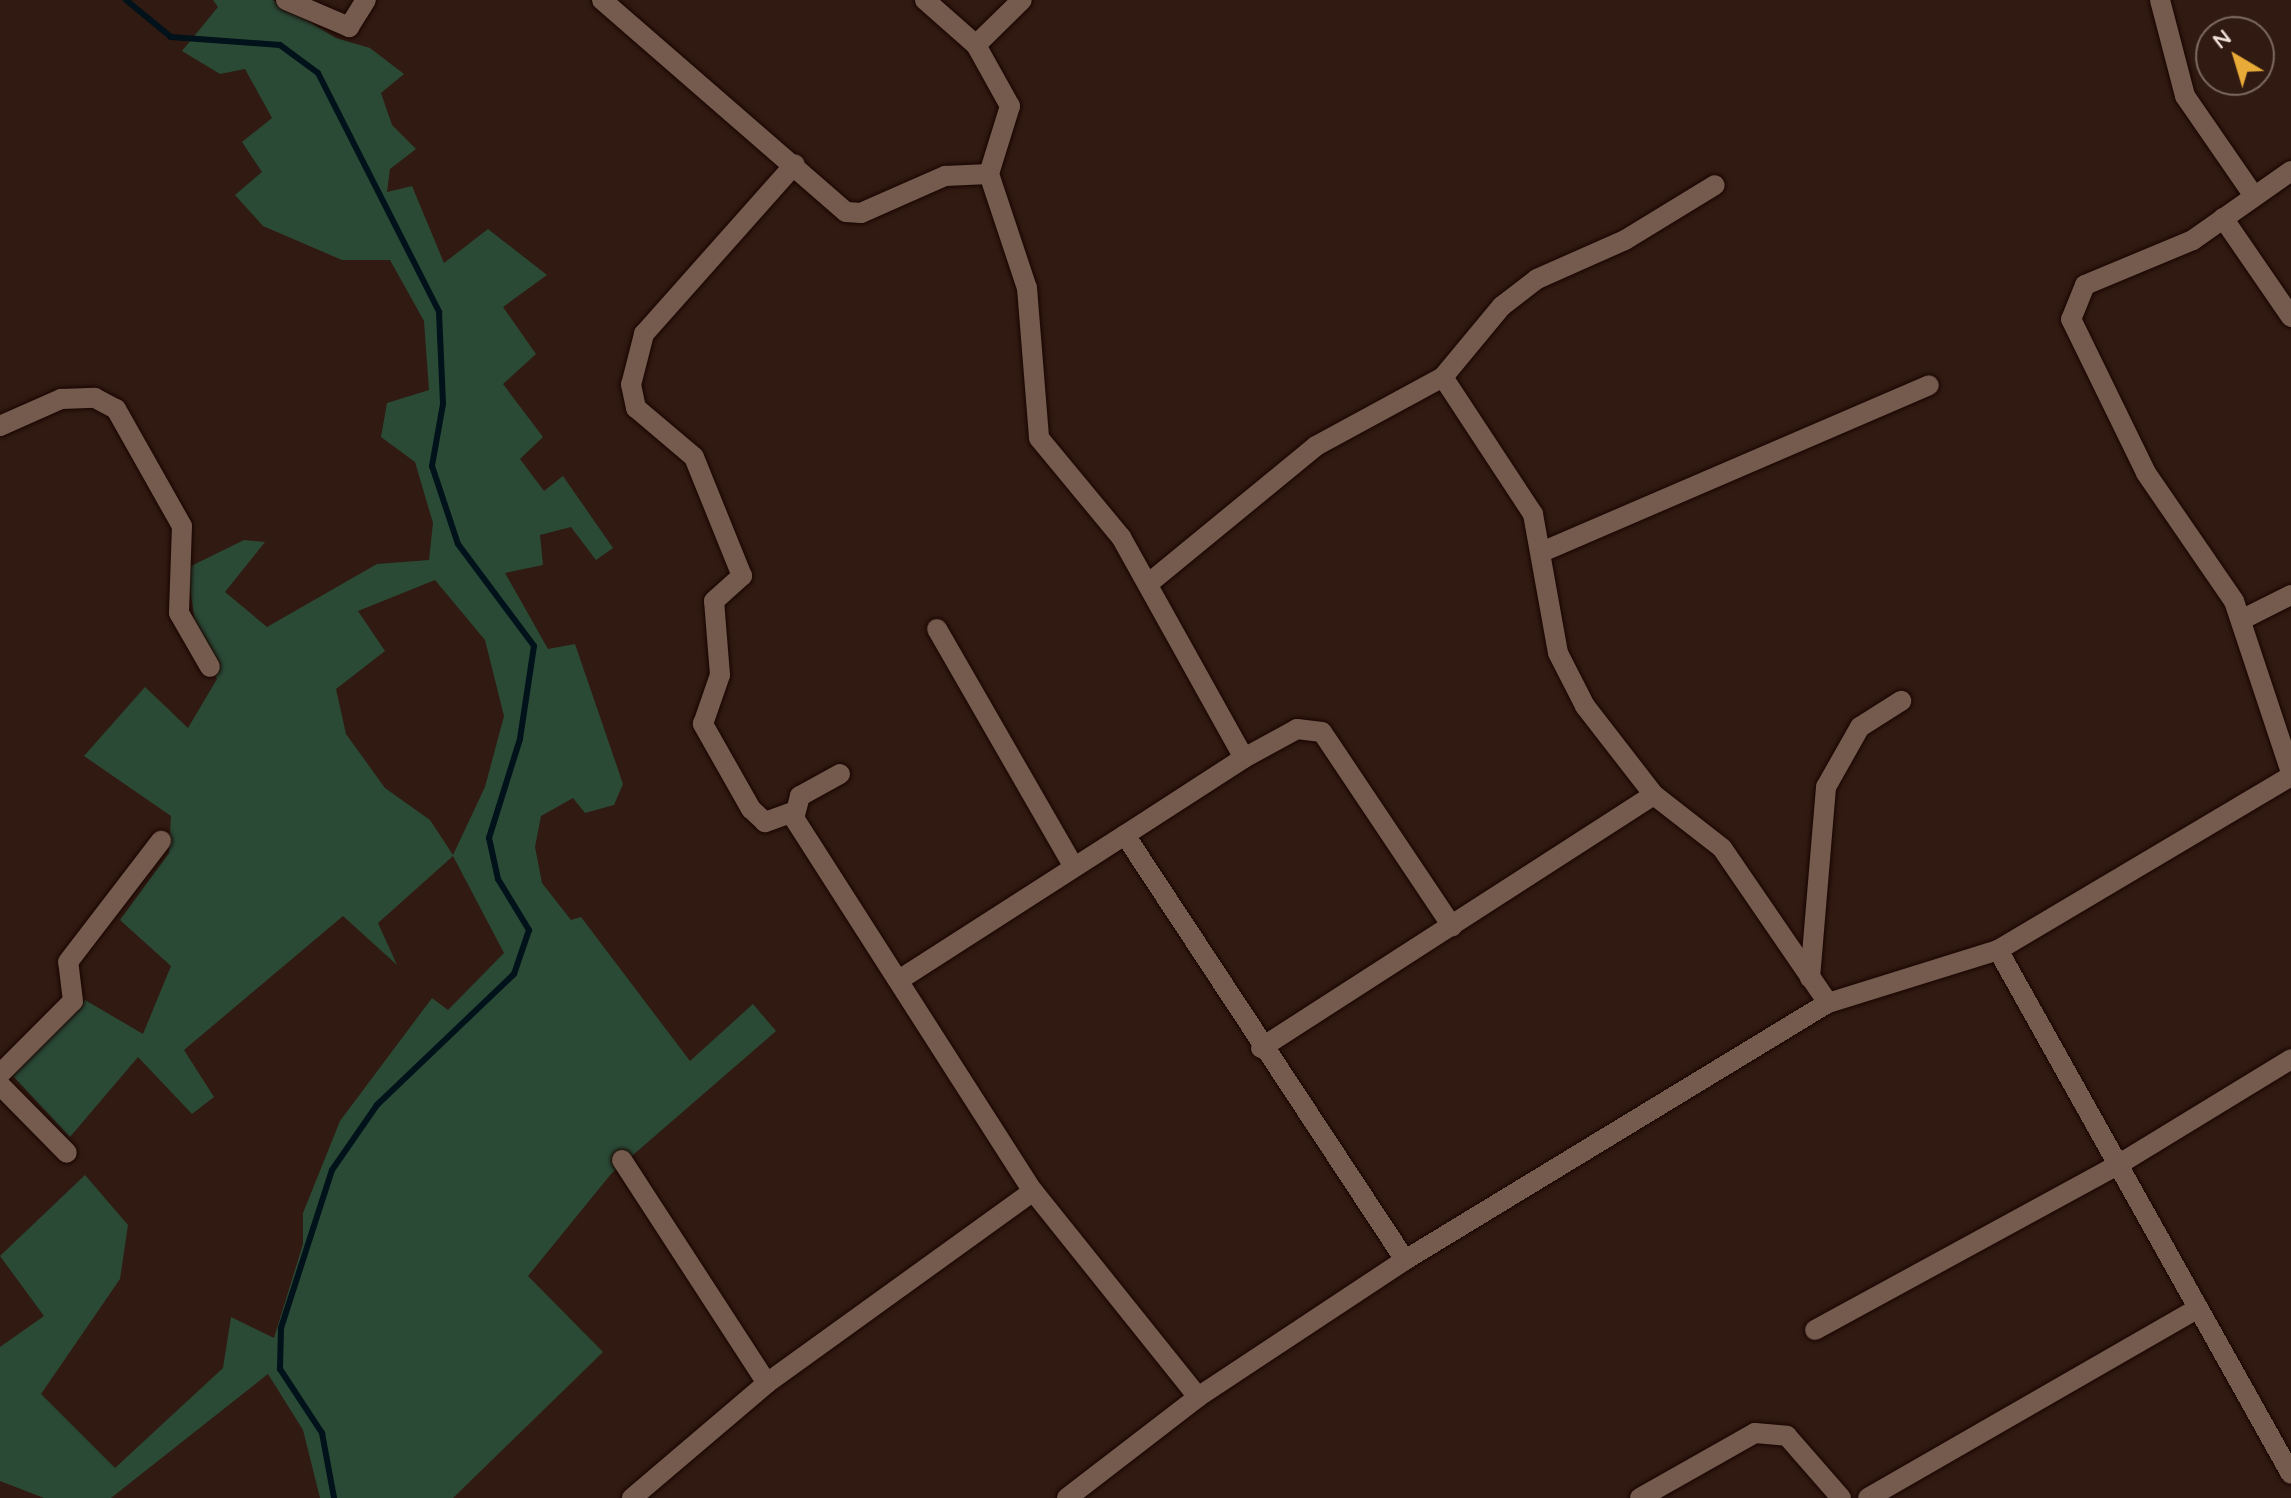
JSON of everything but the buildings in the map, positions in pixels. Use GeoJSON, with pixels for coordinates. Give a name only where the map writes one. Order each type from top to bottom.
{"type":"FeatureCollection","features":[{"type":"Feature","properties":{"kind":"street"},"geometry":{"type":"LineString","coordinates":[[286,0],[349,27],[366,0]]}},
{"type":"Feature","properties":{"kind":"street"},"geometry":{"type":"LineString","coordinates":[[602,0],[854,214],[945,176],[989,174]]}},
{"type":"Feature","properties":{"kind":"street"},"geometry":{"type":"LineString","coordinates":[[925,0],[976,45],[1010,106],[989,174],[1027,288],[1039,438],[1121,537],[1244,758]]}},
{"type":"Feature","properties":{"kind":"street"},"geometry":{"type":"LineString","coordinates":[[976,45],[1022,0]]}},
{"type":"Feature","properties":{"kind":"street"},"geometry":{"type":"LineString","coordinates":[[2160,0],[2185,96],[2254,196]]}},
{"type":"Feature","properties":{"kind":"street"},"geometry":{"type":"LineString","coordinates":[[795,164],[644,334],[631,385],[636,408],[694,457],[742,576],[714,601],[720,675],[703,724],[751,809],[765,822],[793,812],[800,796],[840,774]]}},
{"type":"Feature","properties":{"kind":"street"},"geometry":{"type":"LineString","coordinates":[[1067,1498],[1198,1397],[1405,1260],[1828,1003],[1998,950],[2291,774],[2241,620],[2146,473],[2071,319],[2085,285],[2157,257],[2223,218],[2291,171]]}},
{"type":"Feature","properties":{"kind":"street"},"geometry":{"type":"LineString","coordinates":[[1148,584],[1316,446],[1443,377],[1502,306],[1537,279],[1625,240],[1715,185]]}},
{"type":"Feature","properties":{"kind":"street"},"geometry":{"type":"LineString","coordinates":[[2223,218],[2291,317]]}},
{"type":"Feature","properties":{"kind":"street"},"geometry":{"type":"LineString","coordinates":[[1443,377],[1533,514],[1544,551],[1558,653],[1585,706],[1654,795],[1722,848],[1828,1003]]}},
{"type":"Feature","properties":{"kind":"street"},"geometry":{"type":"LineString","coordinates":[[1544,551],[1929,385]]}},
{"type":"Feature","properties":{"kind":"street"},"geometry":{"type":"LineString","coordinates":[[0,426],[61,399],[95,398],[116,409],[182,526],[179,613],[210,667]]}},
{"type":"Feature","properties":{"kind":"street"},"geometry":{"type":"LineString","coordinates":[[2241,620],[2291,595]]}},
{"type":"Feature","properties":{"kind":"street"},"geometry":{"type":"LineString","coordinates":[[937,629],[1072,864]]}},
{"type":"Feature","properties":{"kind":"street"},"geometry":{"type":"LineString","coordinates":[[1810,978],[1826,787],[1860,727],[1901,701]]}},
{"type":"Feature","properties":{"kind":"street"},"geometry":{"type":"LineString","coordinates":[[899,980],[1072,864],[1125,835],[1244,758],[1297,729],[1322,732],[1452,926]]}},
{"type":"Feature","properties":{"kind":"street"},"geometry":{"type":"LineString","coordinates":[[1261,1048],[1654,795]]}},
{"type":"Feature","properties":{"kind":"street"},"geometry":{"type":"LineString","coordinates":[[793,812],[1033,1191],[1198,1397]]}},
{"type":"Feature","properties":{"kind":"street"},"geometry":{"type":"LineString","coordinates":[[1125,835],[1261,1048],[1405,1260]]}},
{"type":"Feature","properties":{"kind":"street"},"geometry":{"type":"LineString","coordinates":[[0,1074],[73,1001],[68,962],[161,841]]}},
{"type":"Feature","properties":{"kind":"street"},"geometry":{"type":"LineString","coordinates":[[1998,950],[2116,1166],[2291,1474]]}},
{"type":"Feature","properties":{"kind":"street"},"geometry":{"type":"LineString","coordinates":[[1815,1330],[2116,1166],[2291,1059]]}},
{"type":"Feature","properties":{"kind":"street"},"geometry":{"type":"LineString","coordinates":[[0,1085],[67,1153]]}},
{"type":"Feature","properties":{"kind":"street"},"geometry":{"type":"LineString","coordinates":[[622,1160],[767,1383]]}},
{"type":"Feature","properties":{"kind":"street"},"geometry":{"type":"LineString","coordinates":[[632,1498],[767,1383],[1033,1191]]}},
{"type":"Feature","properties":{"kind":"street"},"geometry":{"type":"LineString","coordinates":[[1868,1498],[2197,1309]]}},
{"type":"Feature","properties":{"kind":"street"},"geometry":{"type":"LineString","coordinates":[[1640,1498],[1755,1433],[1787,1436],[1841,1498]]}},
{"type":"Feature","properties":{"kind":"green space"},"geometry":{"type":"Polygon","coordinates":[[[213,0],[273,0],[336,38],[370,48],[404,74],[381,93],[392,125],[416,149],[390,169],[387,192],[412,186],[444,263],[488,229],[547,275],[503,307],[536,354],[503,384],[543,437],[520,459],[544,491],[563,476],[613,548],[596,560],[571,527],[540,535],[543,565],[505,573],[548,649],[575,644],[623,784],[614,805],[585,813],[573,798],[541,816],[535,847],[542,883],[571,920],[581,917],[690,1061],[753,1004],[776,1031],[611,1174],[528,1276],[603,1352],[453,1498],[320,1498],[303,1430],[268,1374],[111,1498],[44,1498],[0,1481],[0,1347],[44,1316],[0,1256],[85,1175],[128,1225],[120,1279],[41,1394],[115,1468],[223,1368],[231,1317],[274,1338],[303,1244],[303,1213],[340,1121],[432,998],[448,1010],[504,953],[453,856],[378,923],[397,965],[343,916],[184,1050],[214,1097],[192,1114],[138,1057],[70,1137],[13,1076],[85,1000],[143,1034],[171,966],[120,920],[169,853],[171,816],[84,756],[145,687],[188,728],[217,679],[196,629],[187,568],[244,540],[265,542],[225,592],[267,627],[377,564],[429,560],[433,523],[415,462],[381,437],[387,403],[429,390],[424,321],[390,260],[342,260],[263,226],[235,195],[262,172],[242,142],[272,118],[245,69],[220,74],[182,51],[218,7],[213,0]],[[435,580],[358,611],[385,651],[336,689],[346,734],[385,788],[430,820],[453,855],[485,787],[504,716],[485,640],[435,580]]]}},
{"type":"Feature","properties":{"kind":"waterway"},"geometry":{"type":"LineString","coordinates":[[126,0],[171,37],[280,45],[318,73],[439,312],[443,404],[432,466],[458,544],[534,646],[520,739],[489,838],[498,879],[529,930],[514,974],[377,1105],[332,1170],[281,1328],[280,1369],[322,1433],[334,1498]]}}]}
